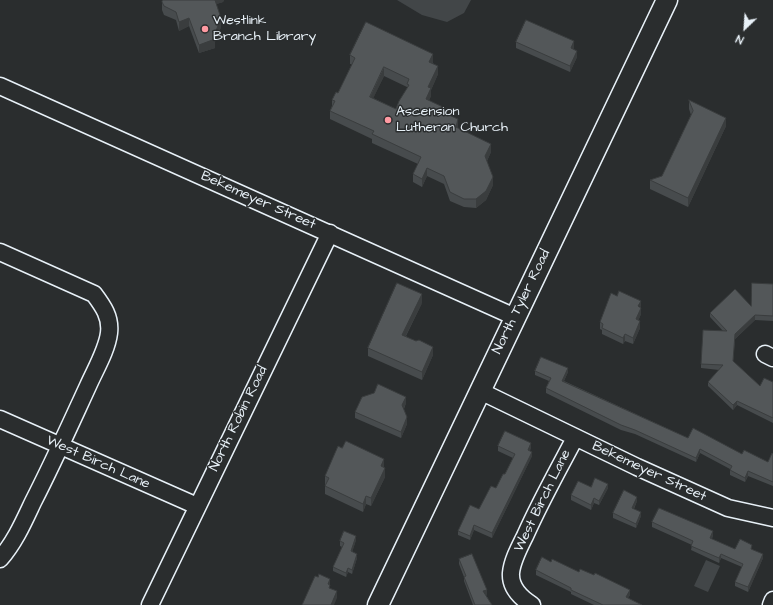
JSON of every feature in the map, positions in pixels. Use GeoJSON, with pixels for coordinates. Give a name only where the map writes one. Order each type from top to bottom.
{"type":"FeatureCollection","features":[{"type":"Feature","properties":{"kind":"main road","name":"North Tyler Road"},"geometry":{"type":"LineString","coordinates":[[378,605],[667,0]]}},
{"type":"Feature","properties":{"kind":"street","name":"Bekemeyer Street"},"geometry":{"type":"LineString","coordinates":[[0,86],[515,317]]}},
{"type":"Feature","properties":{"kind":"street","name":"North Robin Road"},"geometry":{"type":"LineString","coordinates":[[150,605],[330,233]]}},
{"type":"Feature","properties":{"kind":"street"},"geometry":{"type":"LineString","coordinates":[[0,252],[94,294],[104,308],[109,322],[109,334],[100,358],[61,446],[20,528],[8,550],[0,559]]}},
{"type":"Feature","properties":{"kind":"street","name":"Bekemeyer Street"},"geometry":{"type":"LineString","coordinates":[[480,391],[636,467],[728,508],[773,518]]}},
{"type":"Feature","properties":{"kind":"street","name":"West Birch Lane"},"geometry":{"type":"LineString","coordinates":[[0,419],[197,506]]}},
{"type":"Feature","properties":{"kind":"street","name":"West Birch Lane"},"geometry":{"type":"LineString","coordinates":[[532,605],[523,600],[514,588],[511,574],[517,554],[536,510],[575,438]]}},
{"type":"Feature","properties":{"kind":"street"},"geometry":{"type":"LineString","coordinates":[[771,605],[773,600]]}},
{"type":"Feature","properties":{"kind":"shaded area"},"geometry":{"type":"Polygon","coordinates":[[[397,0],[471,0],[464,13],[447,22],[422,15],[397,0]]]}},
{"type":"Feature","properties":{"kind":"shaded area"},"geometry":{"type":"Polygon","coordinates":[[[706,560],[720,566],[708,592],[694,586],[706,560]]]}},
{"type":"Feature","properties":{"kind":"building","name":"Westlink Branch Library"},"geometry":{"type":"Polygon","coordinates":[[[163,0],[215,0],[221,18],[214,36],[215,39],[199,45],[189,18],[179,22],[176,12],[164,6],[162,2],[163,0]]]}},
{"type":"Feature","properties":{"kind":"building"},"geometry":{"type":"Polygon","coordinates":[[[526,20],[574,41],[571,48],[577,51],[570,66],[516,42],[526,20]]]}},
{"type":"Feature","properties":{"kind":"building","name":"Ascension Lutheran Church"},"geometry":{"type":"Polygon","coordinates":[[[366,22],[433,54],[429,62],[438,66],[428,87],[431,88],[426,99],[445,108],[444,113],[458,119],[456,127],[491,144],[485,156],[493,177],[486,191],[476,199],[464,199],[450,192],[444,176],[427,168],[422,179],[413,174],[421,157],[372,134],[374,131],[330,111],[335,101],[332,100],[336,92],[338,93],[355,58],[350,55],[366,22]],[[384,67],[370,97],[396,109],[409,85],[407,84],[409,79],[384,67]]]}},
{"type":"Feature","properties":{"kind":"building"},"geometry":{"type":"Polygon","coordinates":[[[689,100],[726,118],[688,198],[650,180],[662,176],[693,111],[689,100]]]}},
{"type":"Feature","properties":{"kind":"building"},"geometry":{"type":"Polygon","coordinates":[[[397,283],[422,294],[402,335],[416,341],[419,340],[433,347],[422,372],[368,348],[397,283]]]}},
{"type":"Feature","properties":{"kind":"building"},"geometry":{"type":"Polygon","coordinates":[[[752,283],[773,284],[773,316],[755,315],[735,334],[733,361],[760,386],[764,378],[773,382],[773,418],[737,401],[733,405],[708,382],[723,365],[701,364],[703,330],[727,331],[710,313],[735,289],[751,306],[752,283]]]}},
{"type":"Feature","properties":{"kind":"building"},"geometry":{"type":"Polygon","coordinates":[[[619,291],[641,301],[638,306],[641,308],[636,319],[640,321],[633,338],[625,334],[623,338],[602,328],[603,324],[600,322],[611,293],[617,296],[619,291]]]}},
{"type":"Feature","properties":{"kind":"building"},"geometry":{"type":"Polygon","coordinates":[[[541,357],[568,368],[562,381],[688,438],[693,428],[742,454],[744,450],[768,462],[772,453],[773,482],[748,471],[745,478],[730,470],[732,466],[700,449],[696,458],[621,425],[546,388],[551,378],[535,371],[541,357]]]}},
{"type":"Feature","properties":{"kind":"building"},"geometry":{"type":"Polygon","coordinates":[[[378,384],[406,397],[402,405],[407,417],[401,432],[355,412],[362,397],[374,393],[378,384]]]}},
{"type":"Feature","properties":{"kind":"building"},"geometry":{"type":"Polygon","coordinates":[[[505,431],[531,443],[528,450],[532,452],[492,533],[474,525],[470,536],[458,531],[470,505],[479,509],[491,486],[496,488],[515,454],[498,446],[505,431]]]}},
{"type":"Feature","properties":{"kind":"building"},"geometry":{"type":"Polygon","coordinates":[[[346,441],[384,459],[381,466],[385,468],[371,498],[366,496],[363,504],[325,486],[329,478],[325,476],[338,446],[342,448],[346,441]]]}},
{"type":"Feature","properties":{"kind":"building"},"geometry":{"type":"Polygon","coordinates":[[[595,478],[608,484],[599,501],[594,498],[591,505],[571,495],[578,481],[591,487],[595,478]]]}},
{"type":"Feature","properties":{"kind":"building"},"geometry":{"type":"Polygon","coordinates":[[[624,490],[637,497],[632,508],[641,512],[636,524],[613,513],[624,490]]]}},
{"type":"Feature","properties":{"kind":"building"},"geometry":{"type":"Polygon","coordinates":[[[659,508],[713,531],[710,538],[735,549],[740,539],[752,545],[751,549],[763,554],[748,587],[735,582],[743,564],[721,554],[719,558],[691,546],[693,541],[652,522],[659,508]]]}},
{"type":"Feature","properties":{"kind":"building"},"geometry":{"type":"Polygon","coordinates":[[[344,531],[356,536],[351,551],[357,554],[352,570],[348,568],[346,573],[333,567],[344,543],[340,541],[344,531]]]}},
{"type":"Feature","properties":{"kind":"building"},"geometry":{"type":"Polygon","coordinates":[[[472,554],[487,590],[483,591],[492,605],[475,605],[464,577],[466,576],[459,559],[472,554]]]}},
{"type":"Feature","properties":{"kind":"building"},"geometry":{"type":"Polygon","coordinates":[[[542,557],[551,562],[552,559],[579,572],[580,569],[594,575],[595,573],[630,590],[626,597],[642,605],[603,605],[571,590],[571,588],[536,570],[542,557]]]}},
{"type":"Feature","properties":{"kind":"building"},"geometry":{"type":"Polygon","coordinates":[[[319,574],[330,579],[328,584],[330,585],[329,588],[337,591],[331,605],[302,605],[315,576],[318,577],[319,574]]]}},
{"type":"Feature","properties":{"kind":"place","name":"Westlink Branch Library"},"geometry":{"type":"Point","coordinates":[205,29]}},
{"type":"Feature","properties":{"kind":"place","name":"Ascension Lutheran Church"},"geometry":{"type":"Point","coordinates":[388,120]}}]}
